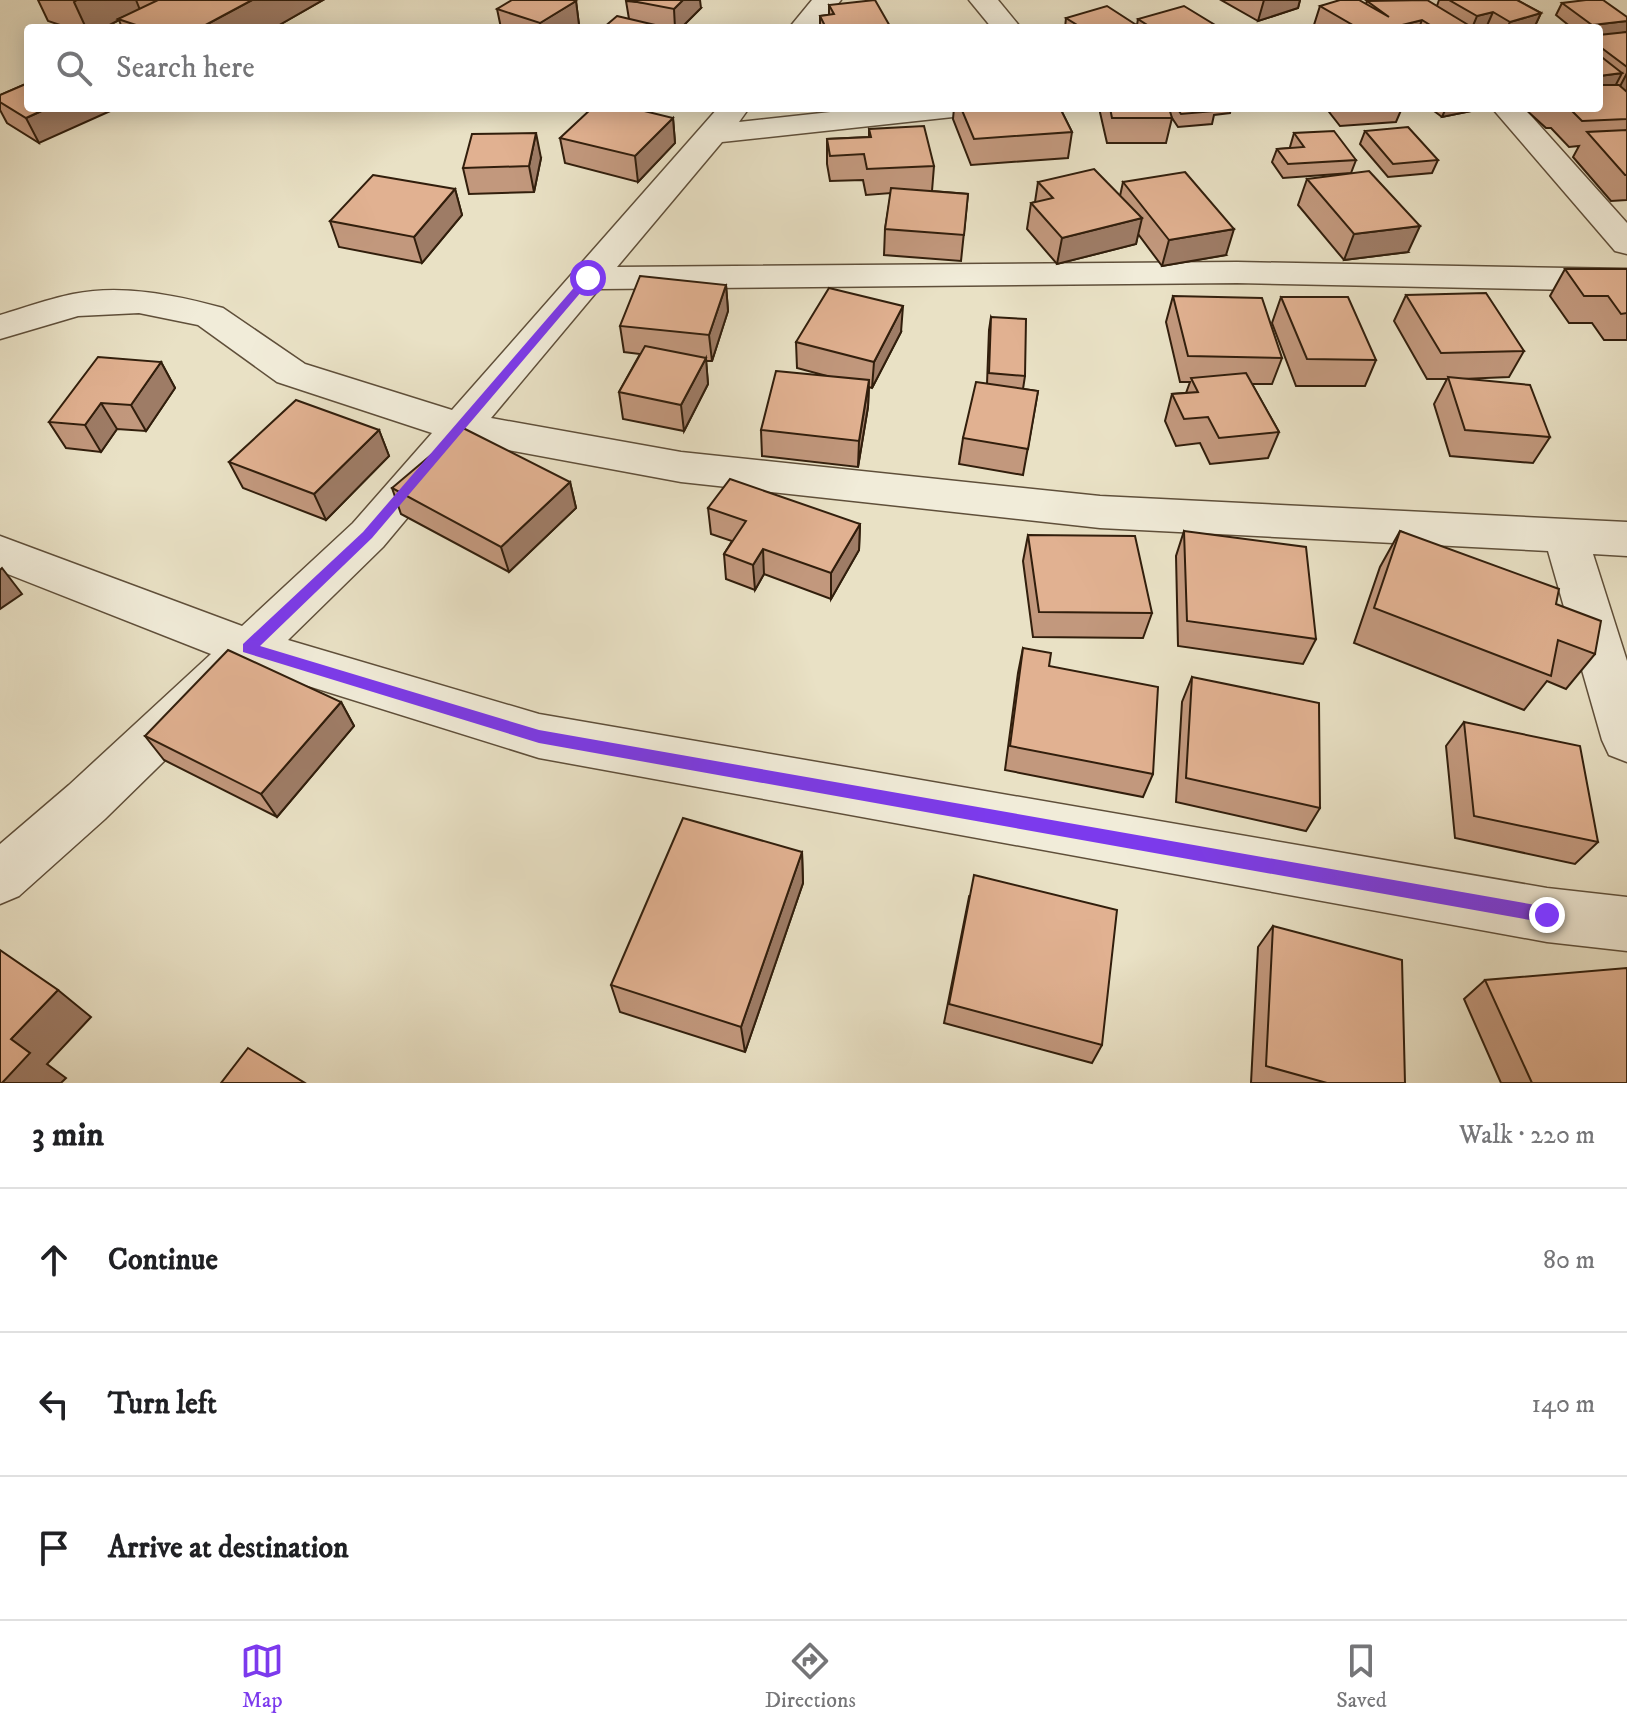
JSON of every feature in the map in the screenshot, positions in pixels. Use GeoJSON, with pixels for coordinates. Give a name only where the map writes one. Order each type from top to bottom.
{"type":"FeatureCollection","features":[{"type":"Feature","properties":{"kind":"street"},"geometry":{"type":"LineString","coordinates":[[806,24],[827,0]]}},
{"type":"Feature","properties":{"kind":"street"},"geometry":{"type":"LineString","coordinates":[[983,0],[1004,24]]}},
{"type":"Feature","properties":{"kind":"street"},"geometry":{"type":"LineString","coordinates":[[0,878],[87,802],[368,535],[723,121],[882,112]]}},
{"type":"Feature","properties":{"kind":"street"},"geometry":{"type":"LineString","coordinates":[[1511,112],[1627,244]]}},
{"type":"Feature","properties":{"kind":"street"},"geometry":{"type":"LineString","coordinates":[[588,278],[854,278],[1218,270],[1446,272],[1627,280]]}},
{"type":"Feature","properties":{"kind":"street"},"geometry":{"type":"LineString","coordinates":[[0,327],[76,305],[139,302],[210,316],[291,373],[460,427],[681,467],[1100,512],[1627,539]]}},
{"type":"Feature","properties":{"kind":"street"},"geometry":{"type":"LineString","coordinates":[[1565,536],[1627,740]]}},
{"type":"Feature","properties":{"kind":"street"},"geometry":{"type":"LineString","coordinates":[[0,553],[248,648],[539,736],[1547,915],[1627,924]]}},
{"type":"Feature","properties":{"kind":"building"},"geometry":{"type":"Polygon","coordinates":[[[158,0],[252,0],[207,24],[133,24],[118,19],[158,0]]]}},
{"type":"Feature","properties":{"kind":"building"},"geometry":{"type":"Polygon","coordinates":[[[512,0],[576,1],[540,23],[497,9],[512,0]]]}},
{"type":"Feature","properties":{"kind":"building"},"geometry":{"type":"Polygon","coordinates":[[[627,0],[683,0],[674,9],[627,0]]]}},
{"type":"Feature","properties":{"kind":"building"},"geometry":{"type":"Polygon","coordinates":[[[875,0],[889,24],[824,24],[820,16],[834,14],[829,5],[875,0]]]}},
{"type":"Feature","properties":{"kind":"building"},"geometry":{"type":"Polygon","coordinates":[[[1340,0],[1359,0],[1389,17],[1367,1],[1427,0],[1467,24],[1428,24],[1422,20],[1406,24],[1351,24],[1320,6],[1340,0]]]}},
{"type":"Feature","properties":{"kind":"building"},"geometry":{"type":"Polygon","coordinates":[[[1449,0],[1517,0],[1541,13],[1510,22],[1493,12],[1477,16],[1449,0]]]}},
{"type":"Feature","properties":{"kind":"building"},"geometry":{"type":"Polygon","coordinates":[[[1603,0],[1627,17],[1627,21],[1591,24],[1562,3],[1603,0]]]}},
{"type":"Feature","properties":{"kind":"building"},"geometry":{"type":"Polygon","coordinates":[[[1107,6],[1135,24],[1076,24],[1066,18],[1107,6]]]}},
{"type":"Feature","properties":{"kind":"building"},"geometry":{"type":"Polygon","coordinates":[[[1184,6],[1213,24],[1146,24],[1138,19],[1184,6]]]}},
{"type":"Feature","properties":{"kind":"building"},"geometry":{"type":"Polygon","coordinates":[[[617,16],[651,24],[608,24],[617,16]]]}},
{"type":"Feature","properties":{"kind":"building"},"geometry":{"type":"Polygon","coordinates":[[[1627,32],[1627,67],[1603,49],[1603,35],[1627,32]]]}},
{"type":"Feature","properties":{"kind":"building"},"geometry":{"type":"Polygon","coordinates":[[[1603,58],[1622,73],[1603,75],[1603,58]]]}},
{"type":"Feature","properties":{"kind":"building"},"geometry":{"type":"Polygon","coordinates":[[[24,85],[24,112],[39,112],[26,118],[0,102],[0,95],[24,85]]]}},
{"type":"Feature","properties":{"kind":"building"},"geometry":{"type":"Polygon","coordinates":[[[1603,85],[1619,85],[1627,92],[1627,119],[1582,121],[1573,112],[1603,112],[1603,85]]]}},
{"type":"Feature","properties":{"kind":"building"},"geometry":{"type":"Polygon","coordinates":[[[588,112],[648,112],[673,118],[635,156],[560,138],[588,112]]]}},
{"type":"Feature","properties":{"kind":"building"},"geometry":{"type":"Polygon","coordinates":[[[963,112],[1062,112],[1072,132],[974,139],[963,112]]]}},
{"type":"Feature","properties":{"kind":"building"},"geometry":{"type":"Polygon","coordinates":[[[1111,112],[1170,112],[1172,118],[1112,118],[1111,112]]]}},
{"type":"Feature","properties":{"kind":"building"},"geometry":{"type":"Polygon","coordinates":[[[924,126],[934,166],[867,169],[864,154],[830,156],[827,139],[871,137],[869,129],[924,126]]]}},
{"type":"Feature","properties":{"kind":"building"},"geometry":{"type":"Polygon","coordinates":[[[1408,127],[1438,160],[1393,164],[1365,131],[1408,127]]]}},
{"type":"Feature","properties":{"kind":"building"},"geometry":{"type":"Polygon","coordinates":[[[1627,130],[1627,175],[1625,175],[1587,132],[1627,130]]]}},
{"type":"Feature","properties":{"kind":"building"},"geometry":{"type":"Polygon","coordinates":[[[1334,131],[1356,160],[1288,164],[1277,149],[1304,147],[1294,133],[1334,131]]]}},
{"type":"Feature","properties":{"kind":"building"},"geometry":{"type":"Polygon","coordinates":[[[536,133],[529,166],[463,168],[472,134],[536,133]]]}},
{"type":"Feature","properties":{"kind":"building"},"geometry":{"type":"Polygon","coordinates":[[[1094,169],[1142,218],[1062,238],[1031,203],[1053,198],[1038,182],[1094,169]]]}},
{"type":"Feature","properties":{"kind":"building"},"geometry":{"type":"Polygon","coordinates":[[[1369,171],[1420,226],[1354,234],[1307,179],[1369,171]]]}},
{"type":"Feature","properties":{"kind":"building"},"geometry":{"type":"Polygon","coordinates":[[[1185,172],[1234,229],[1169,240],[1123,182],[1185,172]]]}},
{"type":"Feature","properties":{"kind":"building"},"geometry":{"type":"Polygon","coordinates":[[[373,175],[455,189],[414,237],[330,221],[373,175]]]}},
{"type":"Feature","properties":{"kind":"building"},"geometry":{"type":"Polygon","coordinates":[[[891,188],[968,194],[964,235],[885,229],[891,188]]]}},
{"type":"Feature","properties":{"kind":"building"},"geometry":{"type":"Polygon","coordinates":[[[1565,269],[1627,269],[1627,313],[1621,314],[1608,296],[1584,296],[1565,269]]]}},
{"type":"Feature","properties":{"kind":"building"},"geometry":{"type":"Polygon","coordinates":[[[640,276],[726,285],[709,335],[620,326],[640,276]]]}},
{"type":"Feature","properties":{"kind":"building"},"geometry":{"type":"Polygon","coordinates":[[[829,288],[903,306],[874,362],[796,342],[829,288]]]}},
{"type":"Feature","properties":{"kind":"building"},"geometry":{"type":"Polygon","coordinates":[[[1486,293],[1524,351],[1441,353],[1406,295],[1486,293]]]}},
{"type":"Feature","properties":{"kind":"building"},"geometry":{"type":"Polygon","coordinates":[[[1173,296],[1262,298],[1282,358],[1188,356],[1173,296]]]}},
{"type":"Feature","properties":{"kind":"building"},"geometry":{"type":"Polygon","coordinates":[[[1281,297],[1348,297],[1376,360],[1307,359],[1281,297]]]}},
{"type":"Feature","properties":{"kind":"building"},"geometry":{"type":"Polygon","coordinates":[[[991,317],[1026,319],[1025,376],[989,373],[991,317]]]}},
{"type":"Feature","properties":{"kind":"building"},"geometry":{"type":"Polygon","coordinates":[[[645,346],[706,358],[681,405],[619,392],[645,346]]]}},
{"type":"Feature","properties":{"kind":"building"},"geometry":{"type":"Polygon","coordinates":[[[98,357],[161,362],[131,405],[101,403],[85,425],[49,422],[98,357]]]}},
{"type":"Feature","properties":{"kind":"building"},"geometry":{"type":"Polygon","coordinates":[[[776,371],[869,380],[859,441],[761,430],[776,371]]]}},
{"type":"Feature","properties":{"kind":"building"},"geometry":{"type":"Polygon","coordinates":[[[1246,373],[1279,432],[1219,438],[1208,417],[1184,419],[1172,394],[1198,392],[1191,378],[1246,373]]]}},
{"type":"Feature","properties":{"kind":"building"},"geometry":{"type":"Polygon","coordinates":[[[1448,377],[1530,385],[1550,437],[1465,430],[1448,377]]]}},
{"type":"Feature","properties":{"kind":"building"},"geometry":{"type":"Polygon","coordinates":[[[976,382],[1038,391],[1028,449],[963,438],[976,382]]]}},
{"type":"Feature","properties":{"kind":"building"},"geometry":{"type":"Polygon","coordinates":[[[296,400],[379,430],[314,494],[229,462],[296,400]]]}},
{"type":"Feature","properties":{"kind":"building"},"geometry":{"type":"Polygon","coordinates":[[[463,428],[570,482],[501,547],[392,488],[463,428]]]}},
{"type":"Feature","properties":{"kind":"building"},"geometry":{"type":"Polygon","coordinates":[[[730,479],[860,524],[831,573],[763,549],[753,565],[724,554],[746,521],[708,508],[730,479]]]}},
{"type":"Feature","properties":{"kind":"building"},"geometry":{"type":"Polygon","coordinates":[[[1184,531],[1306,547],[1316,639],[1187,621],[1184,531]]]}},
{"type":"Feature","properties":{"kind":"building"},"geometry":{"type":"Polygon","coordinates":[[[1400,531],[1559,589],[1556,604],[1601,621],[1595,654],[1558,640],[1551,676],[1374,608],[1400,531]]]}},
{"type":"Feature","properties":{"kind":"building"},"geometry":{"type":"Polygon","coordinates":[[[1028,535],[1135,536],[1152,613],[1039,612],[1028,535]]]}},
{"type":"Feature","properties":{"kind":"building"},"geometry":{"type":"Polygon","coordinates":[[[1023,648],[1051,653],[1049,666],[1158,687],[1153,774],[1010,746],[1023,648]]]}},
{"type":"Feature","properties":{"kind":"building"},"geometry":{"type":"Polygon","coordinates":[[[228,650],[341,702],[261,794],[145,736],[228,650]]]}},
{"type":"Feature","properties":{"kind":"building"},"geometry":{"type":"Polygon","coordinates":[[[1192,677],[1319,703],[1320,808],[1186,778],[1192,677]]]}},
{"type":"Feature","properties":{"kind":"building"},"geometry":{"type":"Polygon","coordinates":[[[1464,722],[1580,746],[1598,842],[1474,816],[1464,722]]]}},
{"type":"Feature","properties":{"kind":"building"},"geometry":{"type":"Polygon","coordinates":[[[683,818],[802,852],[741,1027],[611,985],[683,818]]]}},
{"type":"Feature","properties":{"kind":"building"},"geometry":{"type":"Polygon","coordinates":[[[974,875],[1117,910],[1102,1045],[949,1004],[974,875]]]}},
{"type":"Feature","properties":{"kind":"building"},"geometry":{"type":"Polygon","coordinates":[[[1273,926],[1402,960],[1405,1083],[1327,1083],[1266,1066],[1273,926]]]}},
{"type":"Feature","properties":{"kind":"building"},"geometry":{"type":"Polygon","coordinates":[[[0,950],[58,990],[11,1039],[30,1053],[2,1083],[0,1083],[0,950]]]}},
{"type":"Feature","properties":{"kind":"building"},"geometry":{"type":"Polygon","coordinates":[[[1627,968],[1627,1083],[1532,1083],[1485,980],[1627,968]]]}},
{"type":"Feature","properties":{"kind":"building"},"geometry":{"type":"Polygon","coordinates":[[[248,1048],[305,1083],[221,1083],[248,1048]]]}},
{"type":"Feature","properties":{"kind":"route"},"geometry":{"type":"LineString","coordinates":[[588,278],[368,535],[248,648],[539,736],[1547,915]]}}]}
